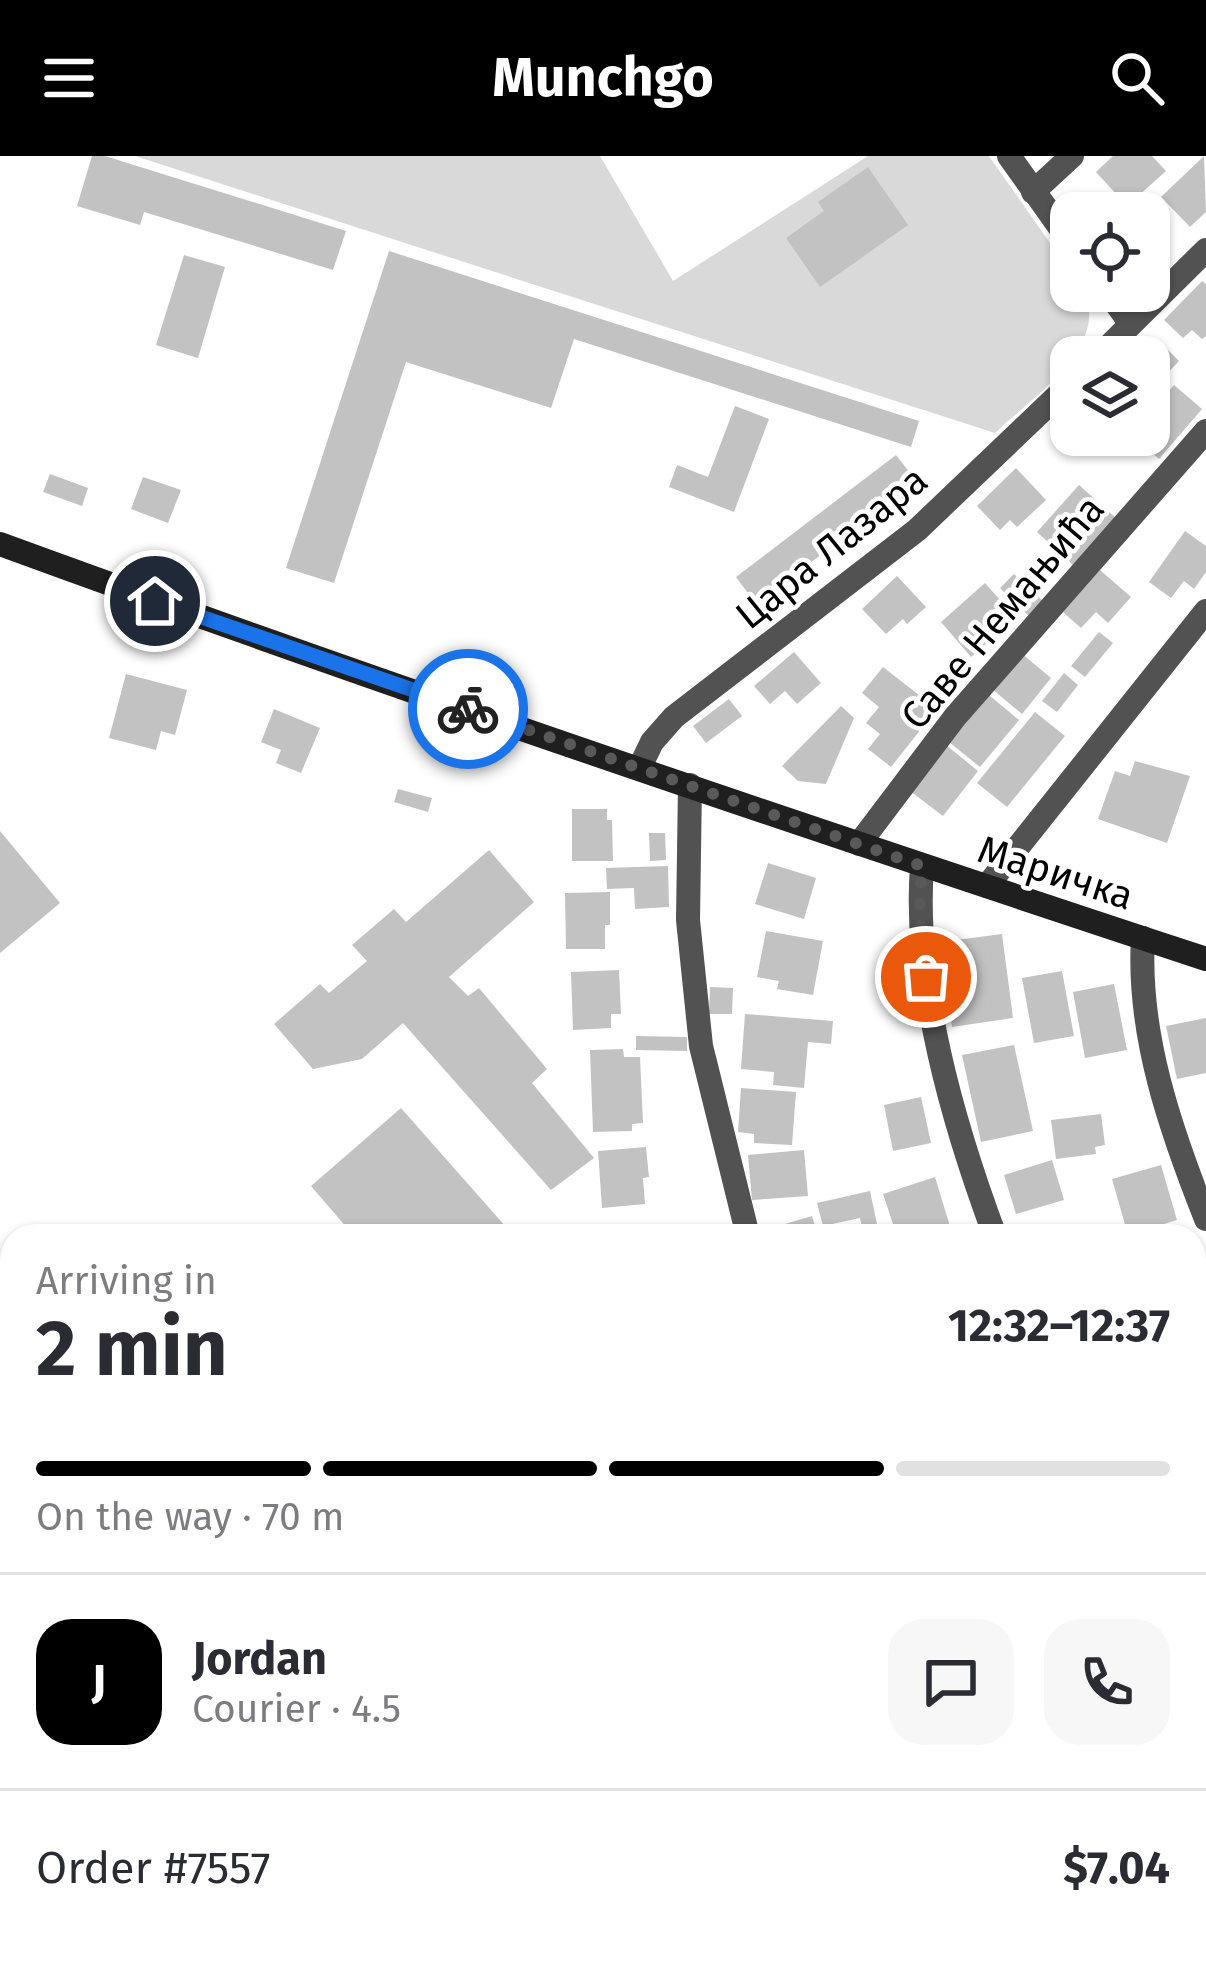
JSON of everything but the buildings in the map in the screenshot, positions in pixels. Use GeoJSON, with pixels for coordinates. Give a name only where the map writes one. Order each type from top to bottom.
{"type":"FeatureCollection","features":[{"type":"Feature","properties":{"kind":"street"},"geometry":{"type":"LineString","coordinates":[[1009,156],[1050,215]]}},
{"type":"Feature","properties":{"kind":"street"},"geometry":{"type":"LineString","coordinates":[[1033,192],[1072,156]]}},
{"type":"Feature","properties":{"kind":"street"},"geometry":{"type":"LineString","coordinates":[[1119,336],[1206,250]]}},
{"type":"Feature","properties":{"kind":"street"},"geometry":{"type":"LineString","coordinates":[[1122,312],[1131,324]]}},
{"type":"Feature","properties":{"kind":"street","name":"Цара Лазара"},"geometry":{"type":"LineString","coordinates":[[640,767],[652,742],[674,717],[917,530],[1050,403]]}},
{"type":"Feature","properties":{"kind":"street","name":"Саве Немањића"},"geometry":{"type":"LineString","coordinates":[[859,844],[956,717],[1206,431]]}},
{"type":"Feature","properties":{"kind":"street","name":"Маричка"},"geometry":{"type":"LineString","coordinates":[[0,544],[922,866],[1206,959]]}},
{"type":"Feature","properties":{"kind":"street"},"geometry":{"type":"LineString","coordinates":[[987,886],[1206,611]]}},
{"type":"Feature","properties":{"kind":"street"},"geometry":{"type":"LineString","coordinates":[[690,785],[688,920],[701,1046],[744,1224]]}},
{"type":"Feature","properties":{"kind":"street"},"geometry":{"type":"LineString","coordinates":[[922,866],[919,912],[926,977],[971,1173],[990,1224]]}},
{"type":"Feature","properties":{"kind":"street"},"geometry":{"type":"LineString","coordinates":[[1143,938],[1140,984],[1158,1074],[1180,1153],[1206,1219]]}},
{"type":"Feature","properties":{"kind":"shaded area"},"geometry":{"type":"Polygon","coordinates":[[[135,156],[600,156],[673,281],[868,156],[989,156],[1050,243],[1050,312],[1089,312],[1084,336],[1050,336],[1050,383],[995,433],[135,156]]]}},
{"type":"Feature","properties":{"kind":"way so far"},"geometry":{"type":"LineString","coordinates":[[468,709],[922,866],[919,912],[926,977]]}},
{"type":"Feature","properties":{"kind":"route"},"geometry":{"type":"LineString","coordinates":[[155,601],[468,709]]}}]}
